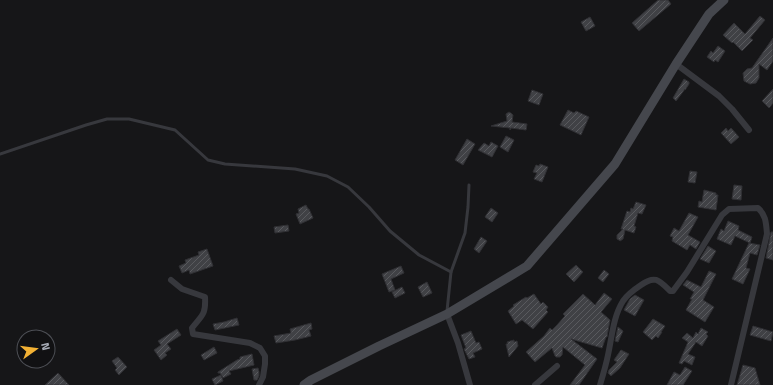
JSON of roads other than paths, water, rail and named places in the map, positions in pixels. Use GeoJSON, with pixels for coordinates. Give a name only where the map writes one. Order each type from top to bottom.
{"type":"FeatureCollection","features":[{"type":"Feature","properties":{"kind":"main road"},"geometry":{"type":"LineString","coordinates":[[304,385],[310,380],[372,349],[447,314],[527,266],[615,164],[676,64],[709,14],[724,0]]}},
{"type":"Feature","properties":{"kind":"street"},"geometry":{"type":"LineString","coordinates":[[676,64],[720,96],[749,130]]}},
{"type":"Feature","properties":{"kind":"street"},"geometry":{"type":"LineString","coordinates":[[600,385],[614,323],[623,300],[635,289],[648,280],[653,279],[659,281],[670,291],[673,291],[688,272],[722,215],[729,209],[758,208],[765,218],[767,234],[731,385]]}},
{"type":"Feature","properties":{"kind":"street"},"geometry":{"type":"LineString","coordinates":[[171,280],[182,289],[205,297],[206,305],[203,316],[192,328],[193,334],[250,343],[260,348],[264,356],[265,364],[263,377],[259,385]]}},
{"type":"Feature","properties":{"kind":"street"},"geometry":{"type":"LineString","coordinates":[[447,314],[458,343],[470,385]]}},
{"type":"Feature","properties":{"kind":"street"},"geometry":{"type":"LineString","coordinates":[[535,385],[557,366]]}},
{"type":"Feature","properties":{"kind":"lane"},"geometry":{"type":"LineString","coordinates":[[0,154],[107,119],[129,119],[175,130],[208,160],[225,164],[295,169],[327,176],[348,187],[369,207],[390,231],[419,255],[451,272]]}},
{"type":"Feature","properties":{"kind":"lane"},"geometry":{"type":"LineString","coordinates":[[447,314],[451,272],[465,233],[469,185]]}}]}
